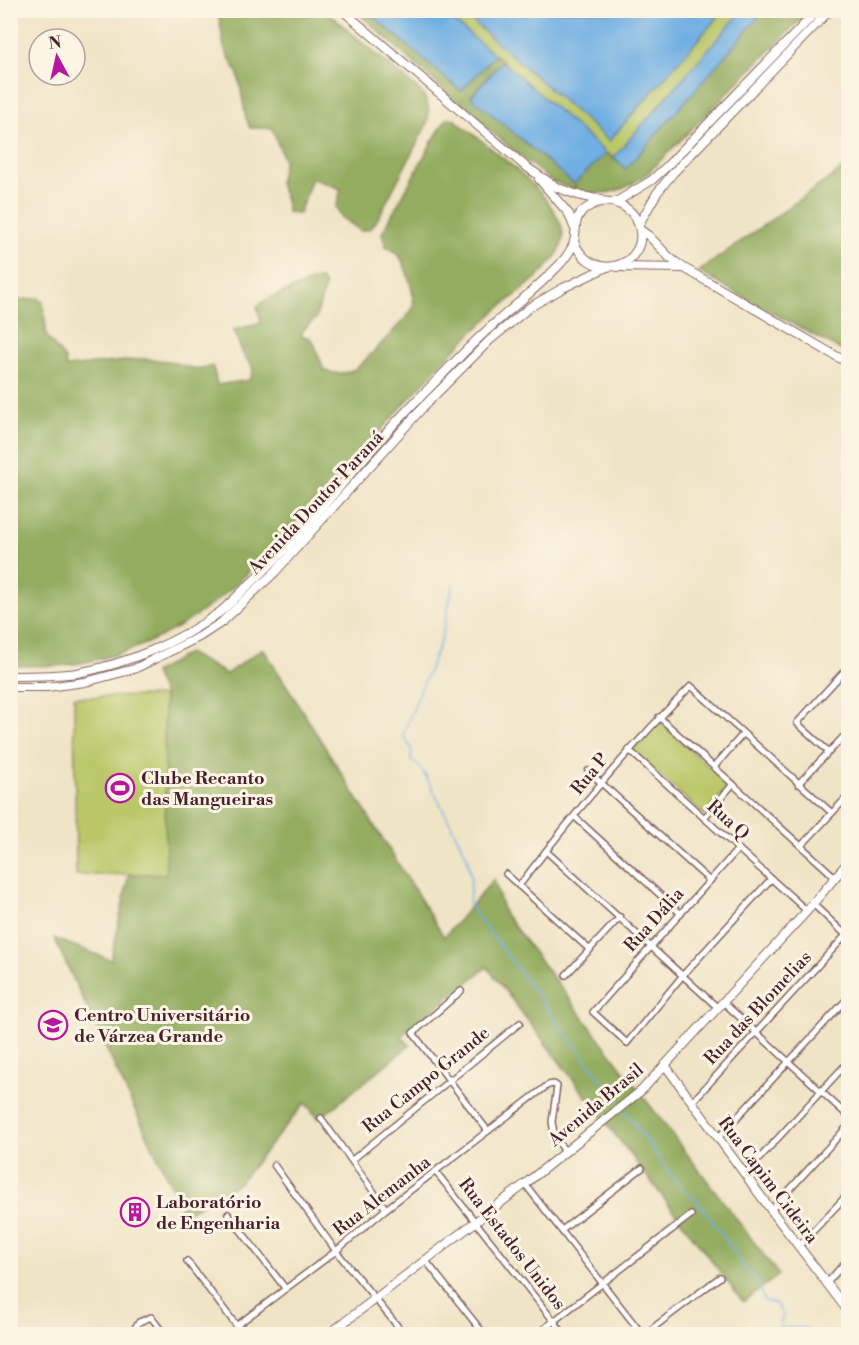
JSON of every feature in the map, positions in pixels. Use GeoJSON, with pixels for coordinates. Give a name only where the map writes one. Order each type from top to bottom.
{"type":"FeatureCollection","features":[{"type":"Feature","properties":{"kind":"main road"},"geometry":{"type":"LineString","coordinates":[[342,10],[525,166],[557,199],[569,214],[574,227]]}},
{"type":"Feature","properties":{"kind":"main road"},"geometry":{"type":"LineString","coordinates":[[615,202],[652,180],[666,167],[818,10]]}},
{"type":"Feature","properties":{"kind":"main road"},"geometry":{"type":"LineString","coordinates":[[611,267],[623,263],[637,249],[639,227],[657,193],[673,173],[830,10]]}},
{"type":"Feature","properties":{"kind":"main road"},"geometry":{"type":"LineString","coordinates":[[525,166],[558,188],[578,195],[615,202],[626,207],[634,214],[639,227],[684,268],[849,363]]}},
{"type":"Feature","properties":{"kind":"main road"},"geometry":{"type":"LineString","coordinates":[[606,201],[589,206],[577,219],[574,227],[574,242],[586,260],[596,266],[684,268]]}},
{"type":"Feature","properties":{"kind":"main road","name":"Avenida Doutor Paraná"},"geometry":{"type":"LineString","coordinates":[[10,676],[78,673],[116,663],[148,652],[221,611],[273,562],[412,406],[484,333],[561,263],[574,242]]}},
{"type":"Feature","properties":{"kind":"main road","name":"Avenida Doutor Paraná"},"geometry":{"type":"LineString","coordinates":[[10,687],[47,687],[85,682],[134,669],[191,641],[222,622],[274,572],[424,406],[490,340],[530,307],[563,288],[611,267]]}},
{"type":"Feature","properties":{"kind":"main road","name":"Avenida Brasil"},"geometry":{"type":"LineString","coordinates":[[329,1335],[525,1184],[642,1090],[810,908],[849,862]]}},
{"type":"Feature","properties":{"kind":"main road","name":"Rua Capim Cideira"},"geometry":{"type":"LineString","coordinates":[[665,1065],[771,1210],[849,1311]]}},
{"type":"Feature","properties":{"kind":"street"},"geometry":{"type":"LineString","coordinates":[[829,752],[797,723],[849,667]]}},
{"type":"Feature","properties":{"kind":"street","name":"Rua P"},"geometry":{"type":"LineString","coordinates":[[519,886],[629,750],[691,686],[743,734]]}},
{"type":"Feature","properties":{"kind":"street"},"geometry":{"type":"LineString","coordinates":[[659,717],[801,846],[838,874],[849,878]]}},
{"type":"Feature","properties":{"kind":"street"},"geometry":{"type":"LineString","coordinates":[[798,784],[849,732]]}},
{"type":"Feature","properties":{"kind":"street"},"geometry":{"type":"LineString","coordinates":[[714,767],[743,734],[832,813]]}},
{"type":"Feature","properties":{"kind":"street","name":"Rua Q"},"geometry":{"type":"LineString","coordinates":[[629,750],[771,879],[847,936]]}},
{"type":"Feature","properties":{"kind":"street"},"geometry":{"type":"LineString","coordinates":[[588,771],[710,881]]}},
{"type":"Feature","properties":{"kind":"street"},"geometry":{"type":"LineString","coordinates":[[704,818],[733,784]]}},
{"type":"Feature","properties":{"kind":"street"},"geometry":{"type":"LineString","coordinates":[[801,846],[849,796]]}},
{"type":"Feature","properties":{"kind":"street"},"geometry":{"type":"LineString","coordinates":[[574,817],[681,914]]}},
{"type":"Feature","properties":{"kind":"street","name":"Rua Dália"},"geometry":{"type":"LineString","coordinates":[[683,975],[627,1043],[593,1012],[738,849]]}},
{"type":"Feature","properties":{"kind":"street"},"geometry":{"type":"LineString","coordinates":[[546,851],[683,975],[758,1032],[849,1116]]}},
{"type":"Feature","properties":{"kind":"street"},"geometry":{"type":"LineString","coordinates":[[506,874],[590,950]]}},
{"type":"Feature","properties":{"kind":"street"},"geometry":{"type":"LineString","coordinates":[[683,975],[771,879]]}},
{"type":"Feature","properties":{"kind":"street"},"geometry":{"type":"LineString","coordinates":[[566,975],[620,917]]}},
{"type":"Feature","properties":{"kind":"street","name":"Rua das Blomelias"},"geometry":{"type":"LineString","coordinates":[[692,1102],[847,936]]}},
{"type":"Feature","properties":{"kind":"street"},"geometry":{"type":"LineString","coordinates":[[461,991],[413,1033],[488,1131]]}},
{"type":"Feature","properties":{"kind":"street"},"geometry":{"type":"LineString","coordinates":[[718,1138],[849,998]]}},
{"type":"Feature","properties":{"kind":"street","name":"Rua Campo Grande"},"geometry":{"type":"LineString","coordinates":[[352,1161],[520,1023]]}},
{"type":"Feature","properties":{"kind":"street"},"geometry":{"type":"LineString","coordinates":[[745,1174],[849,1062]]}},
{"type":"Feature","properties":{"kind":"street","name":"Rua Alemanha"},"geometry":{"type":"LineString","coordinates":[[237,1326],[544,1088],[554,1084],[557,1086],[552,1122],[555,1138],[565,1151]]}},
{"type":"Feature","properties":{"kind":"street"},"geometry":{"type":"LineString","coordinates":[[321,1118],[386,1209]]}},
{"type":"Feature","properties":{"kind":"street"},"geometry":{"type":"LineString","coordinates":[[771,1210],[849,1126]]}},
{"type":"Feature","properties":{"kind":"street"},"geometry":{"type":"LineString","coordinates":[[274,1165],[336,1251],[404,1335]]}},
{"type":"Feature","properties":{"kind":"street"},"geometry":{"type":"LineString","coordinates":[[562,1230],[642,1168]]}},
{"type":"Feature","properties":{"kind":"street","name":"Rua Estados Unidos"},"geometry":{"type":"LineString","coordinates":[[436,1172],[564,1335]]}},
{"type":"Feature","properties":{"kind":"street"},"geometry":{"type":"LineString","coordinates":[[525,1184],[644,1335],[720,1277]]}},
{"type":"Feature","properties":{"kind":"street"},"geometry":{"type":"LineString","coordinates":[[799,1246],[849,1194]]}},
{"type":"Feature","properties":{"kind":"street"},"geometry":{"type":"LineString","coordinates":[[228,1214],[285,1288]]}},
{"type":"Feature","properties":{"kind":"street"},"geometry":{"type":"LineString","coordinates":[[537,1335],[691,1215]]}},
{"type":"Feature","properties":{"kind":"street"},"geometry":{"type":"LineString","coordinates":[[827,1283],[849,1259]]}},
{"type":"Feature","properties":{"kind":"street"},"geometry":{"type":"LineString","coordinates":[[187,1261],[243,1335]]}},
{"type":"Feature","properties":{"kind":"street"},"geometry":{"type":"LineString","coordinates":[[426,1261],[484,1335]]}},
{"type":"Feature","properties":{"kind":"street"},"geometry":{"type":"LineString","coordinates":[[131,1335],[139,1322],[151,1317],[164,1335]]}},
{"type":"Feature","properties":{"kind":"green space"},"geometry":{"type":"Polygon","coordinates":[[[218,11],[326,11],[422,93],[428,108],[427,124],[376,222],[369,229],[361,231],[341,217],[336,207],[341,189],[312,178],[299,214],[287,212],[286,200],[279,183],[284,160],[272,128],[250,128],[238,74],[224,48],[218,11]]]}},
{"type":"Feature","properties":{"kind":"green space"},"geometry":{"type":"Polygon","coordinates":[[[356,11],[367,11],[461,91],[495,55],[502,61],[471,96],[574,183],[606,153],[626,168],[758,17],[748,11],[809,11],[649,172],[632,184],[616,191],[579,193],[575,185],[575,190],[552,181],[521,157],[356,11]]]}},
{"type":"Feature","properties":{"kind":"green space"},"geometry":{"type":"Polygon","coordinates":[[[441,11],[461,11],[609,141],[723,11],[742,11],[614,157],[606,153],[495,55],[441,11]]]}},
{"type":"Feature","properties":{"kind":"green space"},"geometry":{"type":"Polygon","coordinates":[[[449,118],[454,119],[520,172],[550,205],[560,221],[563,237],[561,247],[555,257],[537,277],[481,324],[452,353],[311,506],[222,597],[160,637],[115,655],[66,665],[11,666],[11,301],[38,298],[43,302],[47,337],[65,359],[66,367],[143,359],[169,361],[194,369],[213,366],[217,385],[249,380],[252,375],[251,365],[243,354],[234,330],[261,323],[257,306],[309,281],[320,279],[325,286],[316,318],[302,331],[302,337],[309,337],[314,343],[324,370],[335,373],[351,371],[375,350],[413,308],[411,288],[404,264],[398,254],[386,247],[382,233],[432,142],[449,118]]]}},
{"type":"Feature","properties":{"kind":"green space"},"geometry":{"type":"Polygon","coordinates":[[[848,165],[848,354],[698,272],[848,165]]]}},
{"type":"Feature","properties":{"kind":"green space"},"geometry":{"type":"Polygon","coordinates":[[[263,648],[444,937],[494,879],[504,913],[779,1275],[743,1302],[487,967],[401,1036],[410,1045],[319,1119],[305,1103],[239,1183],[184,1214],[54,938],[111,960],[129,874],[166,874],[164,696],[154,673],[188,653],[226,674],[263,648]]]}},
{"type":"Feature","properties":{"kind":"green space","name":"Clube Recanto das Mangueiras"},"geometry":{"type":"Polygon","coordinates":[[[164,696],[166,874],[76,875],[74,697],[164,696]]]}},
{"type":"Feature","properties":{"kind":"green space"},"geometry":{"type":"Polygon","coordinates":[[[658,721],[730,786],[704,815],[631,750],[658,721]]]}},
{"type":"Feature","properties":{"kind":"water"},"geometry":{"type":"Polygon","coordinates":[[[367,11],[441,11],[495,55],[461,91],[367,11]]]}},
{"type":"Feature","properties":{"kind":"water"},"geometry":{"type":"Polygon","coordinates":[[[461,11],[723,11],[609,141],[461,11]]]}},
{"type":"Feature","properties":{"kind":"water"},"geometry":{"type":"Polygon","coordinates":[[[742,11],[748,11],[758,18],[626,169],[614,157],[742,11]]]}},
{"type":"Feature","properties":{"kind":"water"},"geometry":{"type":"Polygon","coordinates":[[[502,61],[606,153],[574,184],[471,97],[502,61]]]}},
{"type":"Feature","properties":{"kind":"waterway"},"geometry":{"type":"LineString","coordinates":[[453,585],[441,640],[403,734],[412,750],[411,760],[418,765],[427,778],[467,856],[471,878],[469,905],[619,1103]]}},
{"type":"Feature","properties":{"kind":"waterway"},"geometry":{"type":"LineString","coordinates":[[624,1109],[679,1186],[698,1201],[742,1266],[758,1281],[764,1301],[776,1304],[783,1315],[780,1328]]}},
{"type":"Feature","properties":{"kind":"waterway"},"geometry":{"type":"LineString","coordinates":[[770,1334],[792,1327],[804,1328],[814,1334]]}},
{"type":"Feature","properties":{"kind":"place","name":"Clube Recanto das Mangueiras"},"geometry":{"type":"Point","coordinates":[120,788]}},
{"type":"Feature","properties":{"kind":"place","name":"Centro Universitário de Várzea Grande"},"geometry":{"type":"Point","coordinates":[53,1025]}},
{"type":"Feature","properties":{"kind":"place","name":"Laboratório de Engenharia"},"geometry":{"type":"Point","coordinates":[135,1212]}}]}
